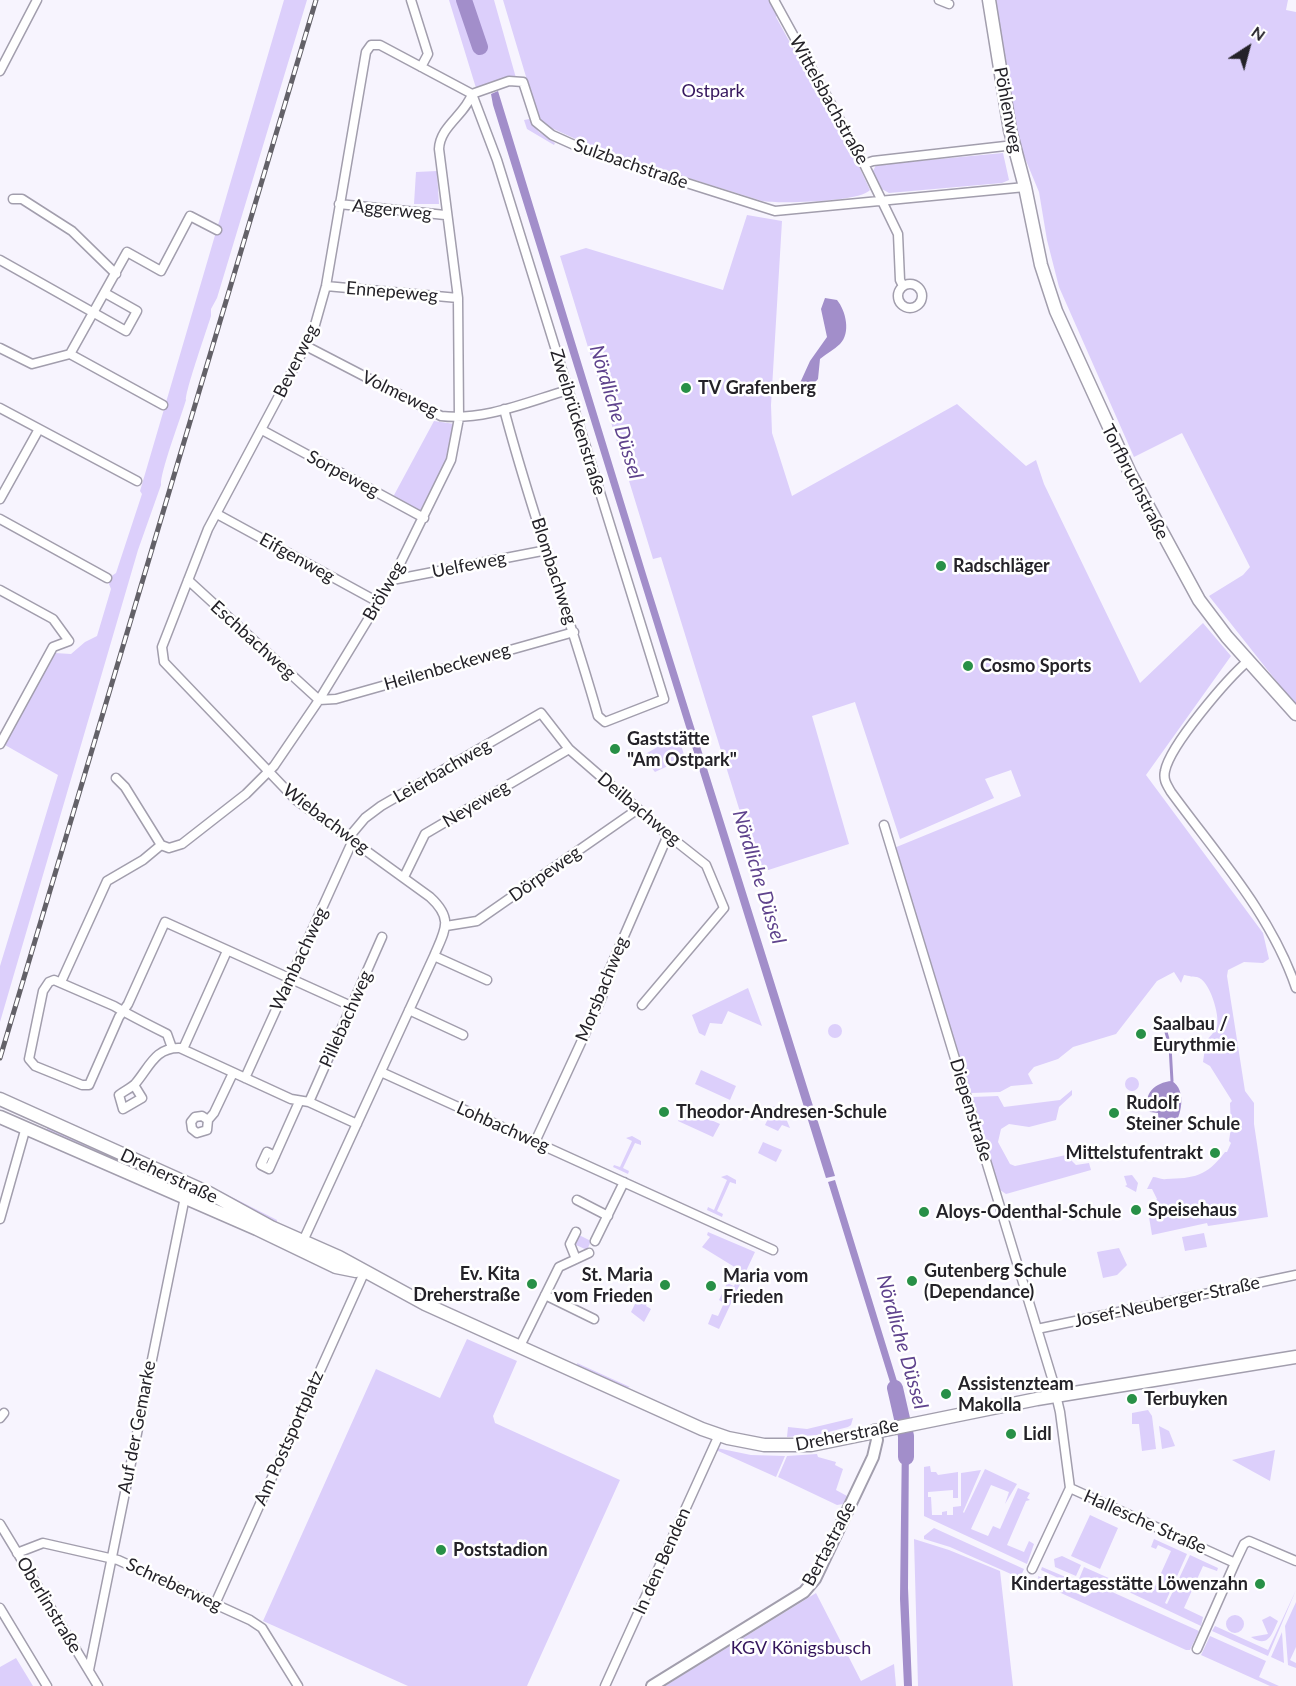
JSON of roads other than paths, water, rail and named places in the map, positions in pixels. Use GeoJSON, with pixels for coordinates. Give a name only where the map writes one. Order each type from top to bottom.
{"type":"FeatureCollection","features":[{"type":"Feature","properties":{"kind":"main road","name":"Pöhlenweg"},"geometry":{"type":"LineString","coordinates":[[989,0],[1014,145],[1032,219]]}},
{"type":"Feature","properties":{"kind":"main road","name":"Torfbruchstraße"},"geometry":{"type":"LineString","coordinates":[[1032,219],[1041,265],[1056,311],[1125,462],[1199,600],[1296,714]]}},
{"type":"Feature","properties":{"kind":"main road","name":"Dreherstraße"},"geometry":{"type":"LineString","coordinates":[[1,1099],[191,1184],[339,1257],[364,1273],[519,1348],[719,1435],[764,1445],[796,1446],[1056,1395],[1296,1357]]}},
{"type":"Feature","properties":{"kind":"main road"},"geometry":{"type":"LineString","coordinates":[[26,1127],[33,1113]]}},
{"type":"Feature","properties":{"kind":"main road","name":"Dreherstraße"},"geometry":{"type":"LineString","coordinates":[[0,1117],[258,1229],[336,1267],[364,1273]]}},
{"type":"Feature","properties":{"kind":"main road","name":"Auf der Gemarke"},"geometry":{"type":"LineString","coordinates":[[185,1197],[191,1184]]}},
{"type":"Feature","properties":{"kind":"street"},"geometry":{"type":"LineString","coordinates":[[0,71],[37,0]]}},
{"type":"Feature","properties":{"kind":"street"},"geometry":{"type":"LineString","coordinates":[[411,0],[428,54],[421,67],[472,94]]}},
{"type":"Feature","properties":{"kind":"street","name":"Wittelsbachstraße"},"geometry":{"type":"LineString","coordinates":[[774,0],[882,201]]}},
{"type":"Feature","properties":{"kind":"street"},"geometry":{"type":"LineString","coordinates":[[939,0],[949,4]]}},
{"type":"Feature","properties":{"kind":"street","name":"Beverweg"},"geometry":{"type":"LineString","coordinates":[[161,656],[199,549],[306,346],[326,286],[365,55],[369,47],[380,45],[421,67]]}},
{"type":"Feature","properties":{"kind":"street","name":"Sulzbachstraße"},"geometry":{"type":"LineString","coordinates":[[472,94],[509,81],[523,82],[536,122],[573,146],[775,211],[1025,187]]}},
{"type":"Feature","properties":{"kind":"street","name":"Brölweg"},"geometry":{"type":"LineString","coordinates":[[62,982],[107,881],[143,860],[161,845],[168,848],[182,844],[246,794],[268,773],[319,700],[392,580],[452,460],[459,418],[458,298],[445,215],[439,141],[468,106],[472,94]]}},
{"type":"Feature","properties":{"kind":"street","name":"Zweibrückenstraße"},"geometry":{"type":"LineString","coordinates":[[472,94],[497,160],[664,699],[613,719]]}},
{"type":"Feature","properties":{"kind":"street"},"geometry":{"type":"LineString","coordinates":[[864,164],[873,161],[1014,145]]}},
{"type":"Feature","properties":{"kind":"street"},"geometry":{"type":"LineString","coordinates":[[13,199],[22,200],[72,231],[116,274]]}},
{"type":"Feature","properties":{"kind":"street"},"geometry":{"type":"LineString","coordinates":[[882,201],[898,234],[900,280],[903,286]]}},
{"type":"Feature","properties":{"kind":"street","name":"Aggerweg"},"geometry":{"type":"LineString","coordinates":[[339,204],[445,215]]}},
{"type":"Feature","properties":{"kind":"street"},"geometry":{"type":"LineString","coordinates":[[70,354],[127,252],[161,271],[190,216],[217,230]]}},
{"type":"Feature","properties":{"kind":"street"},"geometry":{"type":"LineString","coordinates":[[0,260],[126,331],[137,311],[105,292]]}},
{"type":"Feature","properties":{"kind":"street","name":"Ennepeweg"},"geometry":{"type":"LineString","coordinates":[[326,286],[458,298]]}},
{"type":"Feature","properties":{"kind":"street","name":"Volmeweg"},"geometry":{"type":"LineString","coordinates":[[306,346],[428,411],[459,418],[504,410],[568,390]]}},
{"type":"Feature","properties":{"kind":"street"},"geometry":{"type":"LineString","coordinates":[[0,348],[32,364],[70,354],[163,405]]}},
{"type":"Feature","properties":{"kind":"street"},"geometry":{"type":"LineString","coordinates":[[0,408],[137,481]]}},
{"type":"Feature","properties":{"kind":"street","name":"Blombachweg"},"geometry":{"type":"LineString","coordinates":[[504,410],[598,716],[603,722],[613,719]]}},
{"type":"Feature","properties":{"kind":"street"},"geometry":{"type":"LineString","coordinates":[[0,499],[39,429]]}},
{"type":"Feature","properties":{"kind":"street","name":"Sorpeweg"},"geometry":{"type":"LineString","coordinates":[[262,430],[424,518]]}},
{"type":"Feature","properties":{"kind":"street","name":"Eifgenweg"},"geometry":{"type":"LineString","coordinates":[[217,514],[378,602]]}},
{"type":"Feature","properties":{"kind":"street"},"geometry":{"type":"LineString","coordinates":[[0,519],[107,578]]}},
{"type":"Feature","properties":{"kind":"street","name":"Uelfeweg"},"geometry":{"type":"LineString","coordinates":[[392,580],[547,550]]}},
{"type":"Feature","properties":{"kind":"street","name":"Eschbachweg"},"geometry":{"type":"LineString","coordinates":[[188,580],[319,700]]}},
{"type":"Feature","properties":{"kind":"street"},"geometry":{"type":"LineString","coordinates":[[0,590],[52,619],[69,641],[53,647],[0,744]]}},
{"type":"Feature","properties":{"kind":"street","name":"Heilenbeckeweg"},"geometry":{"type":"LineString","coordinates":[[319,700],[336,699],[574,632]]}},
{"type":"Feature","properties":{"kind":"street","name":"Wiebachweg"},"geometry":{"type":"LineString","coordinates":[[161,656],[164,662],[268,773],[296,800],[404,877],[441,908],[446,926]]}},
{"type":"Feature","properties":{"kind":"street"},"geometry":{"type":"LineString","coordinates":[[1249,660],[1217,693],[1174,752],[1166,766],[1164,778],[1171,792],[1263,916],[1288,964],[1296,988]]}},
{"type":"Feature","properties":{"kind":"street","name":"Deilbachweg"},"geometry":{"type":"LineString","coordinates":[[541,713],[569,749],[708,867],[724,910],[642,1005]]}},
{"type":"Feature","properties":{"kind":"street","name":"Leierbachweg"},"geometry":{"type":"LineString","coordinates":[[351,839],[365,818],[381,806],[541,713]]}},
{"type":"Feature","properties":{"kind":"street","name":"Neyeweg"},"geometry":{"type":"LineString","coordinates":[[404,877],[425,834],[569,749]]}},
{"type":"Feature","properties":{"kind":"street"},"geometry":{"type":"LineString","coordinates":[[117,778],[161,845]]}},
{"type":"Feature","properties":{"kind":"street","name":"Dörpeweg"},"geometry":{"type":"LineString","coordinates":[[446,926],[477,921],[638,809]]}},
{"type":"Feature","properties":{"kind":"street","name":"Diepenstraße"},"geometry":{"type":"LineString","coordinates":[[884,825],[1056,1395]]}},
{"type":"Feature","properties":{"kind":"street","name":"Morsbachweg"},"geometry":{"type":"LineString","coordinates":[[535,1142],[602,997],[608,973],[668,835]]}},
{"type":"Feature","properties":{"kind":"street","name":"Wambachweg"},"geometry":{"type":"LineString","coordinates":[[245,1078],[351,839]]}},
{"type":"Feature","properties":{"kind":"street"},"geometry":{"type":"LineString","coordinates":[[172,1048],[167,1034],[122,1011],[62,982],[49,982],[44,991],[29,1059],[35,1066],[82,1085],[89,1085],[122,1011],[165,922],[351,1006]]}},
{"type":"Feature","properties":{"kind":"street"},"geometry":{"type":"LineString","coordinates":[[303,1241],[446,926]]}},
{"type":"Feature","properties":{"kind":"street","name":"Pillebachweg"},"geometry":{"type":"LineString","coordinates":[[309,1102],[382,937]]}},
{"type":"Feature","properties":{"kind":"street"},"geometry":{"type":"LineString","coordinates":[[183,1049],[227,951]]}},
{"type":"Feature","properties":{"kind":"street"},"geometry":{"type":"LineString","coordinates":[[434,956],[488,980]]}},
{"type":"Feature","properties":{"kind":"street"},"geometry":{"type":"LineString","coordinates":[[409,1010],[463,1035]]}},
{"type":"Feature","properties":{"kind":"street"},"geometry":{"type":"LineString","coordinates":[[134,1085],[155,1056],[172,1048],[183,1049],[299,1102],[309,1102],[357,1124]]}},
{"type":"Feature","properties":{"kind":"street","name":"Lohbachweg"},"geometry":{"type":"LineString","coordinates":[[381,1072],[773,1250]]}},
{"type":"Feature","properties":{"kind":"street"},"geometry":{"type":"LineString","coordinates":[[208,1120],[214,1113],[233,1073]]}},
{"type":"Feature","properties":{"kind":"street"},"geometry":{"type":"LineString","coordinates":[[275,1156],[299,1102]]}},
{"type":"Feature","properties":{"kind":"street"},"geometry":{"type":"LineString","coordinates":[[0,1219],[26,1127]]}},
{"type":"Feature","properties":{"kind":"street"},"geometry":{"type":"LineString","coordinates":[[595,1241],[624,1182]]}},
{"type":"Feature","properties":{"kind":"street","name":"Auf der Gemarke"},"geometry":{"type":"LineString","coordinates":[[89,1670],[185,1197]]}},
{"type":"Feature","properties":{"kind":"street"},"geometry":{"type":"LineString","coordinates":[[577,1200],[608,1216]]}},
{"type":"Feature","properties":{"kind":"street","name":"Dreherstraße"},"geometry":{"type":"LineString","coordinates":[[258,1229],[297,1245],[303,1241]]}},
{"type":"Feature","properties":{"kind":"street"},"geometry":{"type":"LineString","coordinates":[[576,1232],[570,1244],[576,1259]]}},
{"type":"Feature","properties":{"kind":"street"},"geometry":{"type":"LineString","coordinates":[[519,1348],[559,1267],[589,1253]]}},
{"type":"Feature","properties":{"kind":"street","name":"Am Postsportplatz"},"geometry":{"type":"LineString","coordinates":[[215,1604],[364,1273]]}},
{"type":"Feature","properties":{"kind":"street","name":"Josef-Neuberger-Straße"},"geometry":{"type":"LineString","coordinates":[[1037,1329],[1296,1275]]}},
{"type":"Feature","properties":{"kind":"street"},"geometry":{"type":"LineString","coordinates":[[545,1295],[594,1319]]}},
{"type":"Feature","properties":{"kind":"street","name":"Hallesche Straße"},"geometry":{"type":"LineString","coordinates":[[1056,1395],[1070,1488],[1235,1563]]}},
{"type":"Feature","properties":{"kind":"street","name":"Bertastraße"},"geometry":{"type":"LineString","coordinates":[[652,1686],[809,1587],[873,1457],[877,1440],[875,1430]]}},
{"type":"Feature","properties":{"kind":"street","name":"In den Benden"},"geometry":{"type":"LineString","coordinates":[[606,1686],[719,1435]]}},
{"type":"Feature","properties":{"kind":"street"},"geometry":{"type":"LineString","coordinates":[[1032,1569],[1070,1488]]}},
{"type":"Feature","properties":{"kind":"street","name":"Oberlinstraße"},"geometry":{"type":"LineString","coordinates":[[0,1524],[98,1686]]}},
{"type":"Feature","properties":{"kind":"street"},"geometry":{"type":"LineString","coordinates":[[1197,1650],[1244,1544],[1250,1541],[1296,1561]]}},
{"type":"Feature","properties":{"kind":"street","name":"Schreberweg"},"geometry":{"type":"LineString","coordinates":[[17,1553],[43,1544],[111,1558],[215,1604],[262,1628],[298,1686]]}},
{"type":"Feature","properties":{"kind":"street"},"geometry":{"type":"LineString","coordinates":[[0,1608],[4,1624],[47,1686]]}},
{"type":"Feature","properties":{"kind":"waterway","name":"Nördliche Düssel"},"geometry":{"type":"LineString","coordinates":[[464,0],[480,47]]}},
{"type":"Feature","properties":{"kind":"waterway"},"geometry":{"type":"LineString","coordinates":[[1166,1032],[1170,1046],[1172,1081]]}},
{"type":"Feature","properties":{"kind":"waterway","name":"Nördliche Düssel"},"geometry":{"type":"LineString","coordinates":[[895,1388],[906,1436],[906,1457]]}},
{"type":"Feature","properties":{"kind":"railway"},"geometry":{"type":"LineString","coordinates":[[0,1058],[316,0]]}},
{"type":"Feature","properties":{"kind":"place","name":"TV Grafenberg"},"geometry":{"type":"Point","coordinates":[686,388]}},
{"type":"Feature","properties":{"kind":"place","name":"Radschläger"},"geometry":{"type":"Point","coordinates":[941,566]}},
{"type":"Feature","properties":{"kind":"place","name":"Cosmo Sports"},"geometry":{"type":"Point","coordinates":[968,666]}},
{"type":"Feature","properties":{"kind":"place","name":"Gaststätte \"Am Ostpark\""},"geometry":{"type":"Point","coordinates":[615,749]}},
{"type":"Feature","properties":{"kind":"place","name":"Saalbau / Eurythmie"},"geometry":{"type":"Point","coordinates":[1141,1034]}},
{"type":"Feature","properties":{"kind":"place","name":"Theodor-Andresen-Schule"},"geometry":{"type":"Point","coordinates":[664,1112]}},
{"type":"Feature","properties":{"kind":"place","name":"Rudolf Steiner Schule"},"geometry":{"type":"Point","coordinates":[1114,1113]}},
{"type":"Feature","properties":{"kind":"place","name":"Mittelstufentrakt"},"geometry":{"type":"Point","coordinates":[1215,1153]}},
{"type":"Feature","properties":{"kind":"place","name":"Speisehaus"},"geometry":{"type":"Point","coordinates":[1136,1210]}},
{"type":"Feature","properties":{"kind":"place","name":"Aloys-Odenthal-Schule"},"geometry":{"type":"Point","coordinates":[924,1212]}},
{"type":"Feature","properties":{"kind":"place","name":"Gutenberg Schule (Dependance)"},"geometry":{"type":"Point","coordinates":[912,1281]}},
{"type":"Feature","properties":{"kind":"place","name":"Ev. Kita Dreherstraße"},"geometry":{"type":"Point","coordinates":[532,1284]}},
{"type":"Feature","properties":{"kind":"place","name":"St. Maria vom Frieden"},"geometry":{"type":"Point","coordinates":[665,1285]}},
{"type":"Feature","properties":{"kind":"place","name":"Maria vom Frieden"},"geometry":{"type":"Point","coordinates":[711,1286]}},
{"type":"Feature","properties":{"kind":"place","name":"Assistenzteam Makolla"},"geometry":{"type":"Point","coordinates":[946,1394]}},
{"type":"Feature","properties":{"kind":"place","name":"Terbuyken"},"geometry":{"type":"Point","coordinates":[1132,1399]}},
{"type":"Feature","properties":{"kind":"place","name":"Lidl"},"geometry":{"type":"Point","coordinates":[1011,1434]}},
{"type":"Feature","properties":{"kind":"place","name":"Poststadion"},"geometry":{"type":"Point","coordinates":[441,1550]}},
{"type":"Feature","properties":{"kind":"place","name":"Kindertagesstätte Löwenzahn"},"geometry":{"type":"Point","coordinates":[1260,1584]}},
{"type":"Feature","properties":{"kind":"park label","name":"Ostpark"},"geometry":{"type":"Point","coordinates":[713,91]}},
{"type":"Feature","properties":{"kind":"park label","name":"KGV Königsbusch"},"geometry":{"type":"Point","coordinates":[801,1648]}}]}
